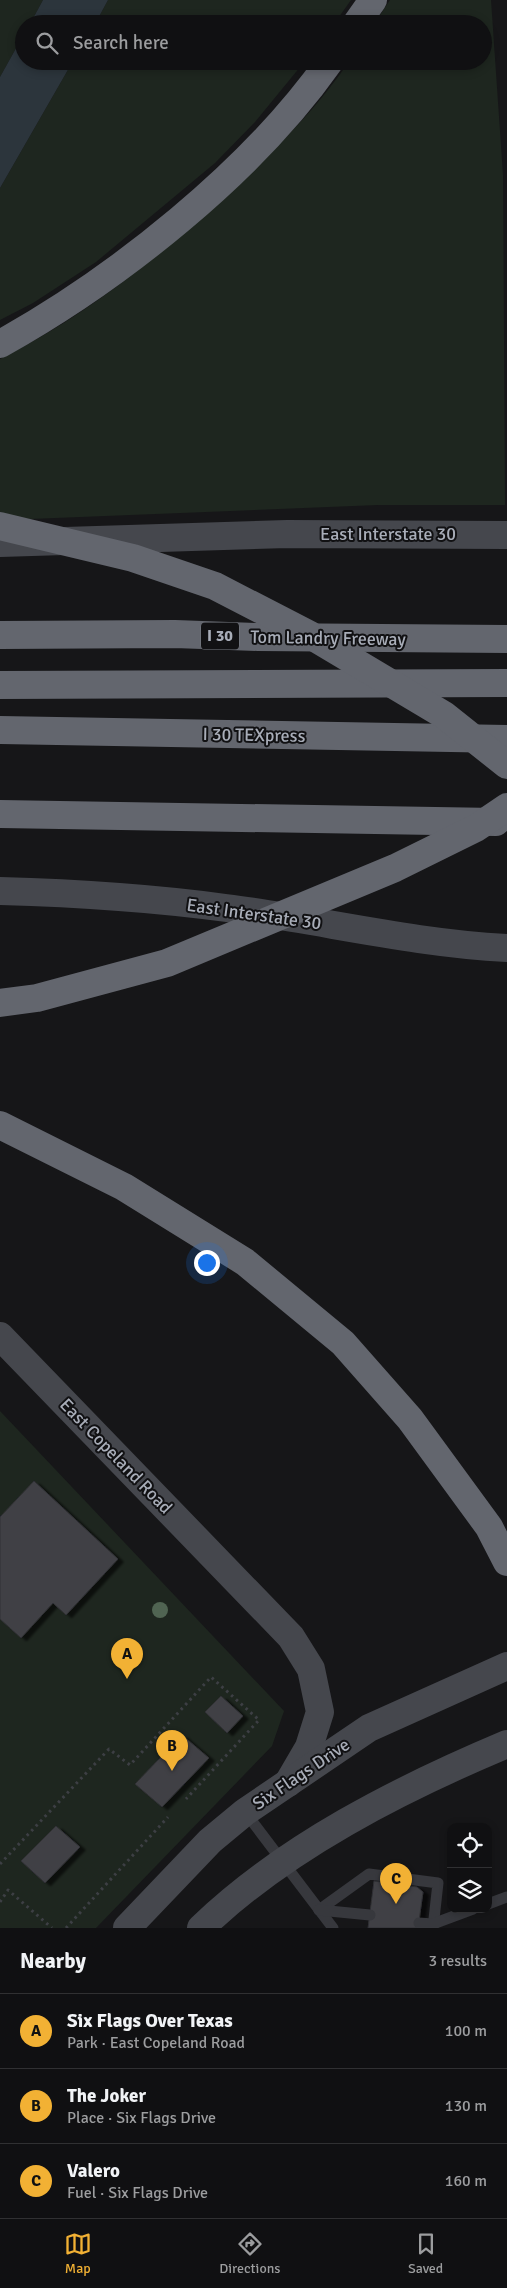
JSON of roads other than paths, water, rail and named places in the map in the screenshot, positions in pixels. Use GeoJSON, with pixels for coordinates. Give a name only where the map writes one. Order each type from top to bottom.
{"type":"FeatureCollection","features":[{"type":"Feature","properties":{"kind":"highway"},"geometry":{"type":"LineString","coordinates":[[362,15],[373,0]]}},
{"type":"Feature","properties":{"kind":"highway"},"geometry":{"type":"LineString","coordinates":[[0,344],[34,325],[153,241],[210,192],[265,139],[313,85],[324,70]]}},
{"type":"Feature","properties":{"kind":"highway"},"geometry":{"type":"LineString","coordinates":[[0,526],[133,558],[214,586],[310,635],[444,715],[507,765]]}},
{"type":"Feature","properties":{"kind":"highway","name":"Tom Landry Freeway"},"geometry":{"type":"LineString","coordinates":[[0,635],[174,634],[306,638],[507,639]]}},
{"type":"Feature","properties":{"kind":"highway"},"geometry":{"type":"LineString","coordinates":[[0,685],[507,683]]}},
{"type":"Feature","properties":{"kind":"highway","name":"I 30 TEXpress"},"geometry":{"type":"LineString","coordinates":[[0,730],[507,739]]}},
{"type":"Feature","properties":{"kind":"highway"},"geometry":{"type":"LineString","coordinates":[[0,1003],[37,998],[166,963],[395,868],[476,828],[507,807]]}},
{"type":"Feature","properties":{"kind":"highway"},"geometry":{"type":"LineString","coordinates":[[0,814],[507,823]]}},
{"type":"Feature","properties":{"kind":"highway"},"geometry":{"type":"LineString","coordinates":[[0,1125],[124,1187],[245,1262],[343,1343],[410,1419],[489,1526],[507,1562]]}},
{"type":"Feature","properties":{"kind":"main road","name":"East Interstate 30"},"geometry":{"type":"LineString","coordinates":[[0,543],[287,534],[507,535]]}},
{"type":"Feature","properties":{"kind":"main road","name":"East Interstate 30"},"geometry":{"type":"LineString","coordinates":[[0,891],[43,892],[226,908],[458,945],[507,948]]}},
{"type":"Feature","properties":{"kind":"main road","name":"East Copeland Road"},"geometry":{"type":"LineString","coordinates":[[0,1336],[291,1637],[311,1669],[320,1712],[309,1747],[288,1783]]}},
{"type":"Feature","properties":{"kind":"main road","name":"Six Flags Drive"},"geometry":{"type":"LineString","coordinates":[[127,1928],[210,1841],[245,1812],[369,1728],[507,1666]]}},
{"type":"Feature","properties":{"kind":"main road"},"geometry":{"type":"LineString","coordinates":[[201,1928],[220,1910],[284,1861],[360,1815],[403,1792],[507,1744]]}},
{"type":"Feature","properties":{"kind":"lane"},"geometry":{"type":"LineString","coordinates":[[245,1812],[333,1928]]}},
{"type":"Feature","properties":{"kind":"lane"},"geometry":{"type":"LineString","coordinates":[[319,1910],[369,1874],[438,1883],[433,1926]]}},
{"type":"Feature","properties":{"kind":"lane"},"geometry":{"type":"LineString","coordinates":[[492,1903],[507,1897]]}},
{"type":"Feature","properties":{"kind":"lane"},"geometry":{"type":"LineString","coordinates":[[319,1910],[370,1916]]}},
{"type":"Feature","properties":{"kind":"lane"},"geometry":{"type":"LineString","coordinates":[[418,1923],[433,1926],[464,1913]]}},
{"type":"Feature","properties":{"kind":"place","name":"Six Flags Over Texas"},"geometry":{"type":"Point","coordinates":[127,1679]}},
{"type":"Feature","properties":{"kind":"place","name":"The Joker"},"geometry":{"type":"Point","coordinates":[172,1771]}},
{"type":"Feature","properties":{"kind":"place","name":"Valero"},"geometry":{"type":"Point","coordinates":[396,1904]}}]}
